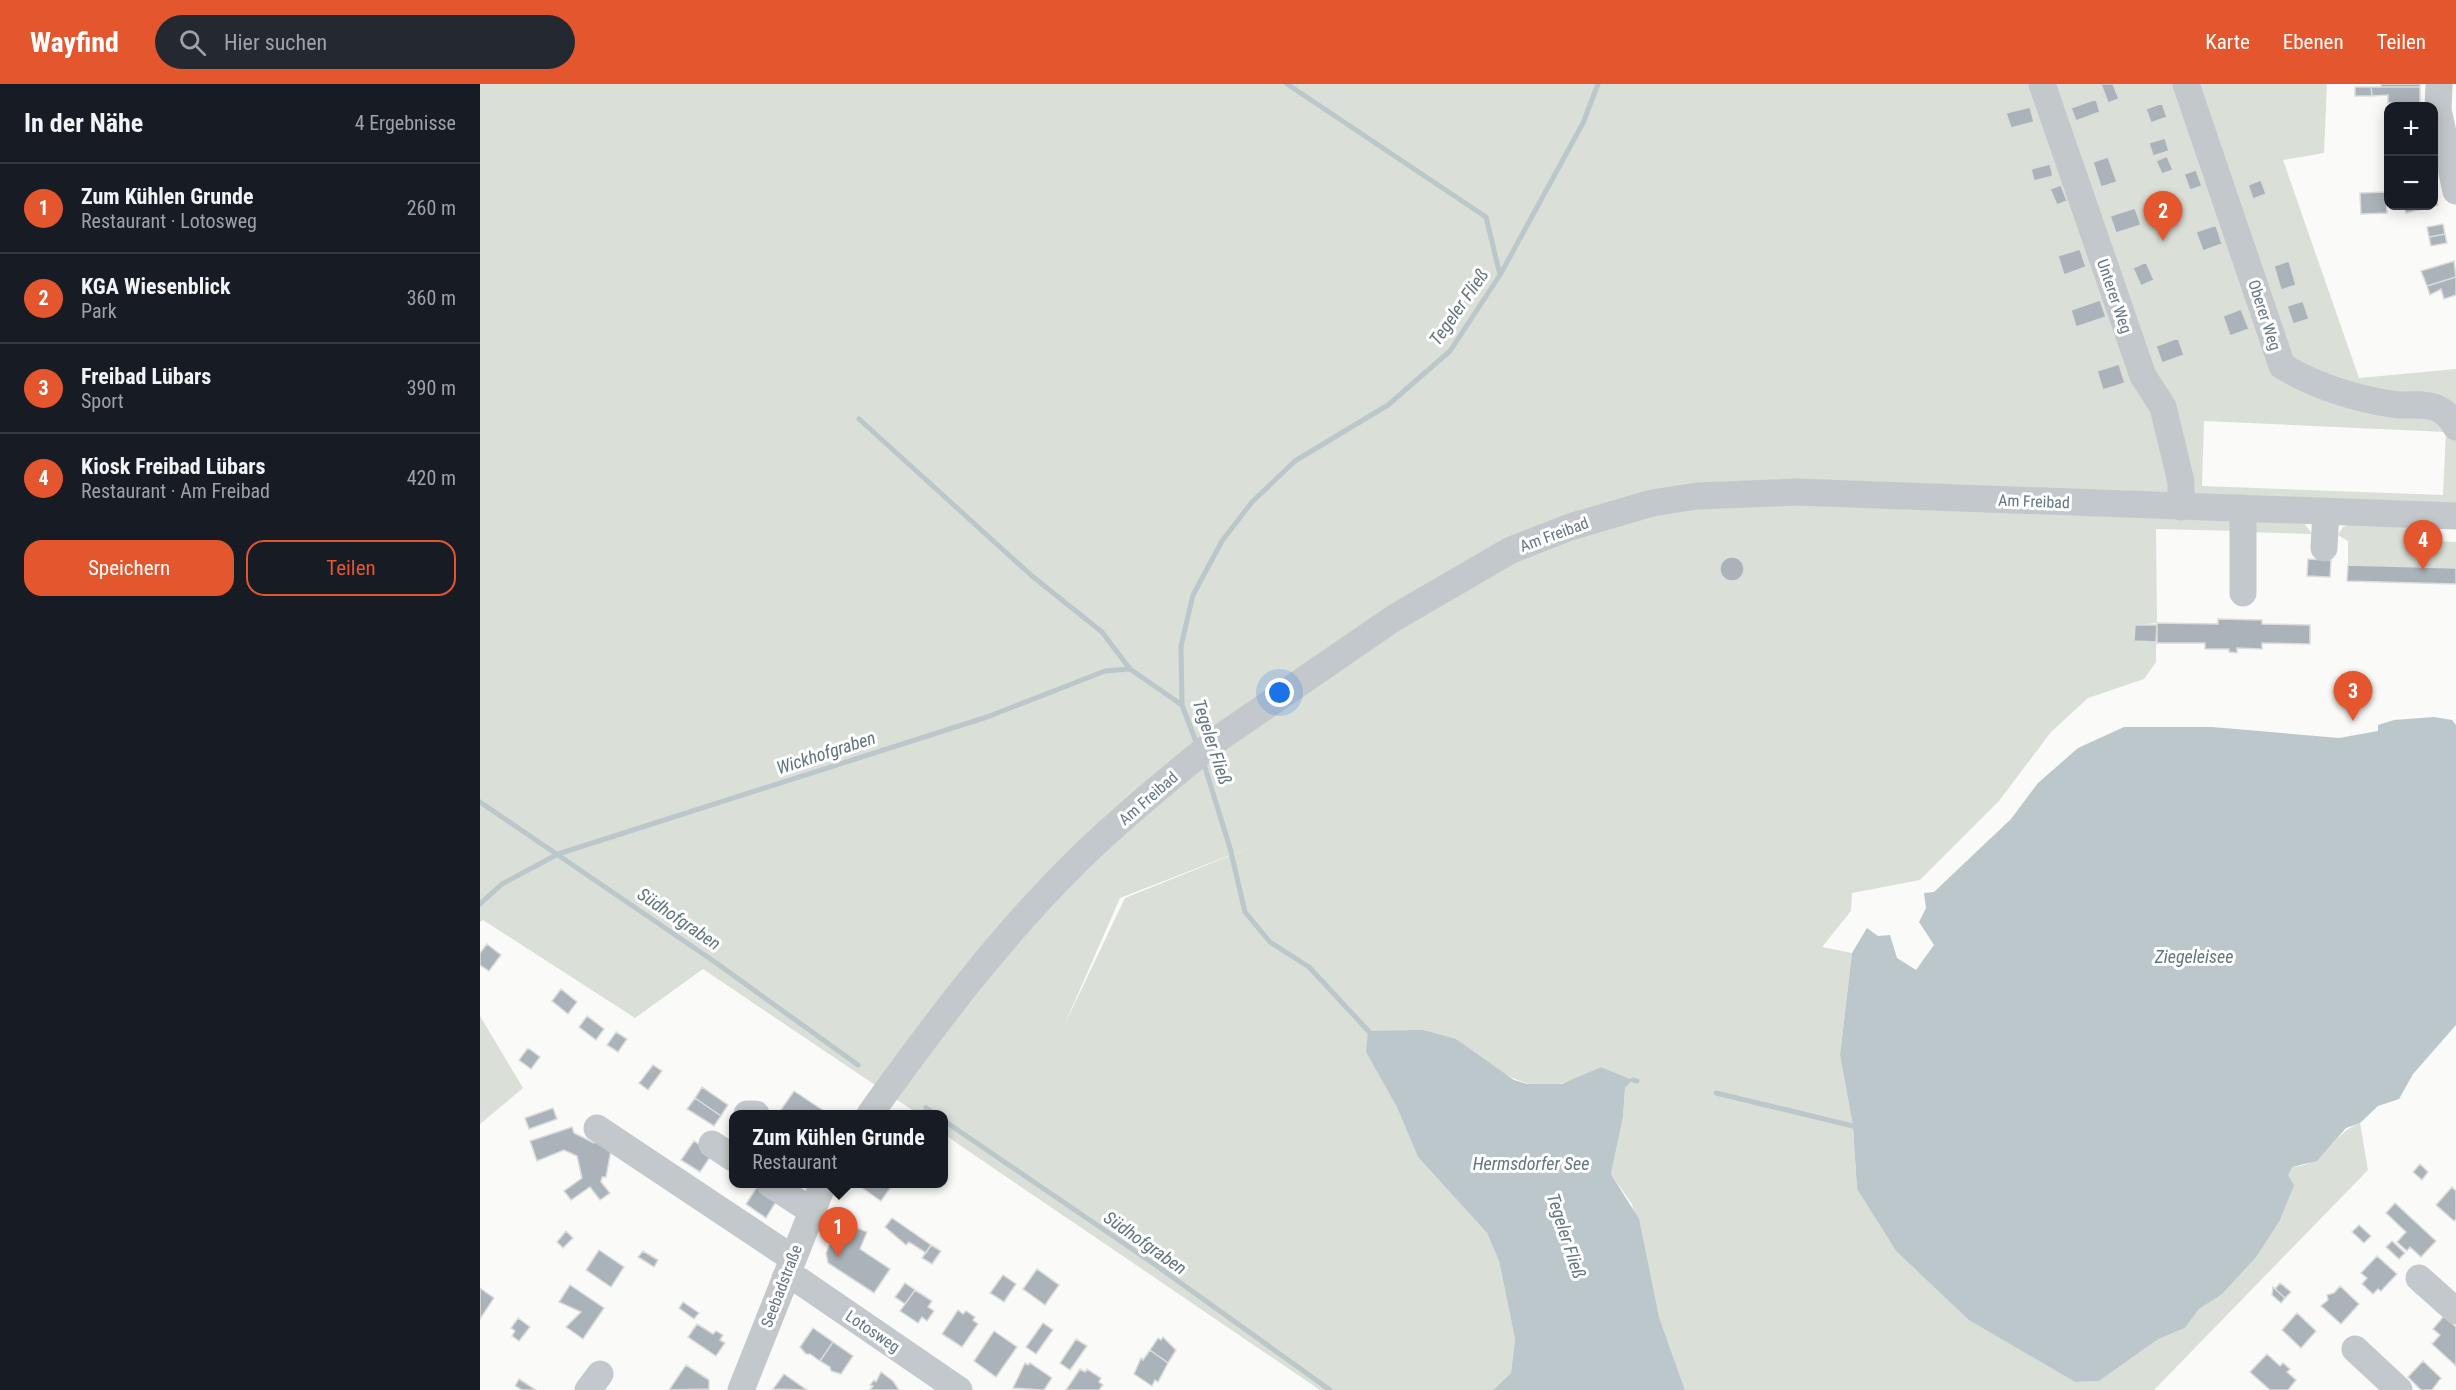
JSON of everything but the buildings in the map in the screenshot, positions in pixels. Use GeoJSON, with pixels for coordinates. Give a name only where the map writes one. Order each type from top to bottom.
{"type":"FeatureCollection","features":[{"type":"Feature","properties":{"kind":"street","name":"Unterer Weg"},"geometry":{"type":"LineString","coordinates":[[2042,84],[2143,376],[2163,407],[2181,482],[2181,507]]}},
{"type":"Feature","properties":{"kind":"street","name":"Oberer Weg"},"geometry":{"type":"LineString","coordinates":[[2186,84],[2282,366],[2304,379],[2392,405],[2423,405],[2438,408],[2452,419],[2456,427]]}},
{"type":"Feature","properties":{"kind":"street"},"geometry":{"type":"LineString","coordinates":[[2439,84],[2438,110],[2456,191]]}},
{"type":"Feature","properties":{"kind":"street","name":"Am Freibad"},"geometry":{"type":"LineString","coordinates":[[873,1110],[974,975],[1027,915],[1076,862],[1192,760],[1218,739],[1394,618],[1511,549],[1570,527],[1652,503],[1697,496],[1796,492],[2456,516]]}},
{"type":"Feature","properties":{"kind":"street"},"geometry":{"type":"LineString","coordinates":[[2243,593],[2244,508]]}},
{"type":"Feature","properties":{"kind":"street"},"geometry":{"type":"LineString","coordinates":[[2324,548],[2326,511]]}},
{"type":"Feature","properties":{"kind":"street","name":"Lotosweg"},"geometry":{"type":"LineString","coordinates":[[597,1128],[788,1268],[800,1281],[959,1390]]}},
{"type":"Feature","properties":{"kind":"street"},"geometry":{"type":"LineString","coordinates":[[776,1188],[810,1210]]}},
{"type":"Feature","properties":{"kind":"street","name":"Seebadstraße"},"geometry":{"type":"LineString","coordinates":[[741,1390],[810,1210],[821,1188]]}},
{"type":"Feature","properties":{"kind":"street"},"geometry":{"type":"LineString","coordinates":[[2419,1278],[2456,1311]]}},
{"type":"Feature","properties":{"kind":"street"},"geometry":{"type":"LineString","coordinates":[[2355,1349],[2399,1390]]}},
{"type":"Feature","properties":{"kind":"shaded area"},"geometry":{"type":"Polygon","coordinates":[[[480,84],[2327,84],[2324,153],[2283,160],[2359,378],[2456,369],[2456,505],[2236,520],[2239,531],[2156,529],[2157,623],[2135,625],[2135,641],[2156,642],[2156,662],[2144,679],[2088,698],[2051,732],[1999,801],[1920,880],[1852,893],[1851,911],[1822,947],[1852,953],[1840,1055],[1853,1126],[1857,1189],[1896,1251],[1969,1319],[2075,1382],[2099,1381],[2157,1339],[2185,1328],[2199,1309],[2221,1295],[2292,1167],[2304,1165],[2321,1156],[2342,1134],[2360,1123],[2368,1170],[2154,1390],[1685,1390],[1659,1317],[1632,1204],[1611,1174],[1623,1117],[1625,1088],[1633,1080],[1601,1067],[1563,1083],[1548,1086],[1533,1085],[1505,1074],[1456,1039],[1396,1105],[1418,1157],[1487,1233],[1499,1261],[1515,1339],[1511,1373],[1493,1390],[1320,1390],[948,1137],[948,1110],[912,1110],[703,969],[635,1018],[483,920],[480,922],[480,84]],[[2204,421],[2202,486],[2443,495],[2446,432],[2204,421]],[[1259,844],[1120,898],[1063,1028],[1125,898],[1259,844]]]}},
{"type":"Feature","properties":{"kind":"shaded area"},"geometry":{"type":"Polygon","coordinates":[[[2250,521],[2304,523],[2312,534],[2247,532],[2250,521]]]}},
{"type":"Feature","properties":{"kind":"shaded area"},"geometry":{"type":"Polygon","coordinates":[[[2348,525],[2410,526],[2409,540],[2456,542],[2456,568],[2348,565],[2348,541],[2338,535],[2343,527],[2348,525]]]}},
{"type":"Feature","properties":{"kind":"shaded area"},"geometry":{"type":"Polygon","coordinates":[[[480,1016],[523,1088],[480,1124],[480,1016]]]}},
{"type":"Feature","properties":{"kind":"water","name":"Ziegeleisee"},"geometry":{"type":"Polygon","coordinates":[[[2434,717],[2452,720],[2456,725],[2456,1025],[2413,1074],[2399,1099],[2378,1106],[2360,1123],[2346,1128],[2317,1161],[2292,1167],[2288,1175],[2294,1185],[2280,1220],[2256,1257],[2221,1295],[2199,1309],[2185,1328],[2158,1339],[2099,1381],[2075,1382],[1969,1320],[1896,1251],[1857,1189],[1853,1126],[1840,1055],[1852,953],[1867,928],[1878,936],[1890,935],[1897,958],[1916,970],[1934,945],[1919,922],[1926,908],[1924,893],[1934,892],[2011,819],[2038,783],[2078,748],[2124,727],[2212,727],[2339,738],[2378,731],[2378,725],[2394,720],[2434,717]]]}},
{"type":"Feature","properties":{"kind":"water","name":"Hermsdorfer See"},"geometry":{"type":"Polygon","coordinates":[[[1423,1030],[1456,1039],[1514,1080],[1527,1084],[1562,1084],[1601,1067],[1633,1080],[1625,1088],[1623,1117],[1611,1174],[1639,1219],[1659,1317],[1685,1390],[1493,1390],[1511,1373],[1515,1339],[1499,1261],[1487,1233],[1418,1157],[1396,1105],[1366,1052],[1368,1031],[1423,1030]]]}},
{"type":"Feature","properties":{"kind":"waterway"},"geometry":{"type":"LineString","coordinates":[[1287,84],[1486,217],[1500,275]]}},
{"type":"Feature","properties":{"kind":"waterway","name":"Tegeler Fließ"},"geometry":{"type":"LineString","coordinates":[[1198,747],[1182,705],[1181,646],[1193,595],[1222,541],[1252,502],[1295,461],[1388,405],[1450,351],[1500,275],[1583,123],[1598,84]]}},
{"type":"Feature","properties":{"kind":"waterway"},"geometry":{"type":"LineString","coordinates":[[859,419],[1032,576],[1102,632],[1130,669]]}},
{"type":"Feature","properties":{"kind":"waterway","name":"Wickhofgraben"},"geometry":{"type":"LineString","coordinates":[[480,904],[502,884],[558,854],[987,717],[1105,671],[1130,669],[1182,705]]}},
{"type":"Feature","properties":{"kind":"waterway","name":"Tegeler Fließ"},"geometry":{"type":"LineString","coordinates":[[1203,761],[1230,848],[1245,912],[1270,942],[1309,967],[1373,1036]]}},
{"type":"Feature","properties":{"kind":"waterway","name":"Südhofgraben"},"geometry":{"type":"LineString","coordinates":[[480,802],[712,960],[858,1065]]}},
{"type":"Feature","properties":{"kind":"waterway"},"geometry":{"type":"LineString","coordinates":[[1633,1080],[1637,1081]]}},
{"type":"Feature","properties":{"kind":"waterway"},"geometry":{"type":"LineString","coordinates":[[1716,1093],[1853,1126]]}},
{"type":"Feature","properties":{"kind":"waterway","name":"Südhofgraben"},"geometry":{"type":"LineString","coordinates":[[948,1123],[1157,1266],[1330,1390]]}},
{"type":"Feature","properties":{"kind":"place","name":"KGA Wiesenblick"},"geometry":{"type":"Point","coordinates":[2163,241]}},
{"type":"Feature","properties":{"kind":"place","name":"Kiosk Freibad Lübars"},"geometry":{"type":"Point","coordinates":[2423,570]}},
{"type":"Feature","properties":{"kind":"place","name":"Freibad Lübars"},"geometry":{"type":"Point","coordinates":[2353,721]}},
{"type":"Feature","properties":{"kind":"place","name":"Zum Kühlen Grunde"},"geometry":{"type":"Point","coordinates":[838,1257]}}]}
